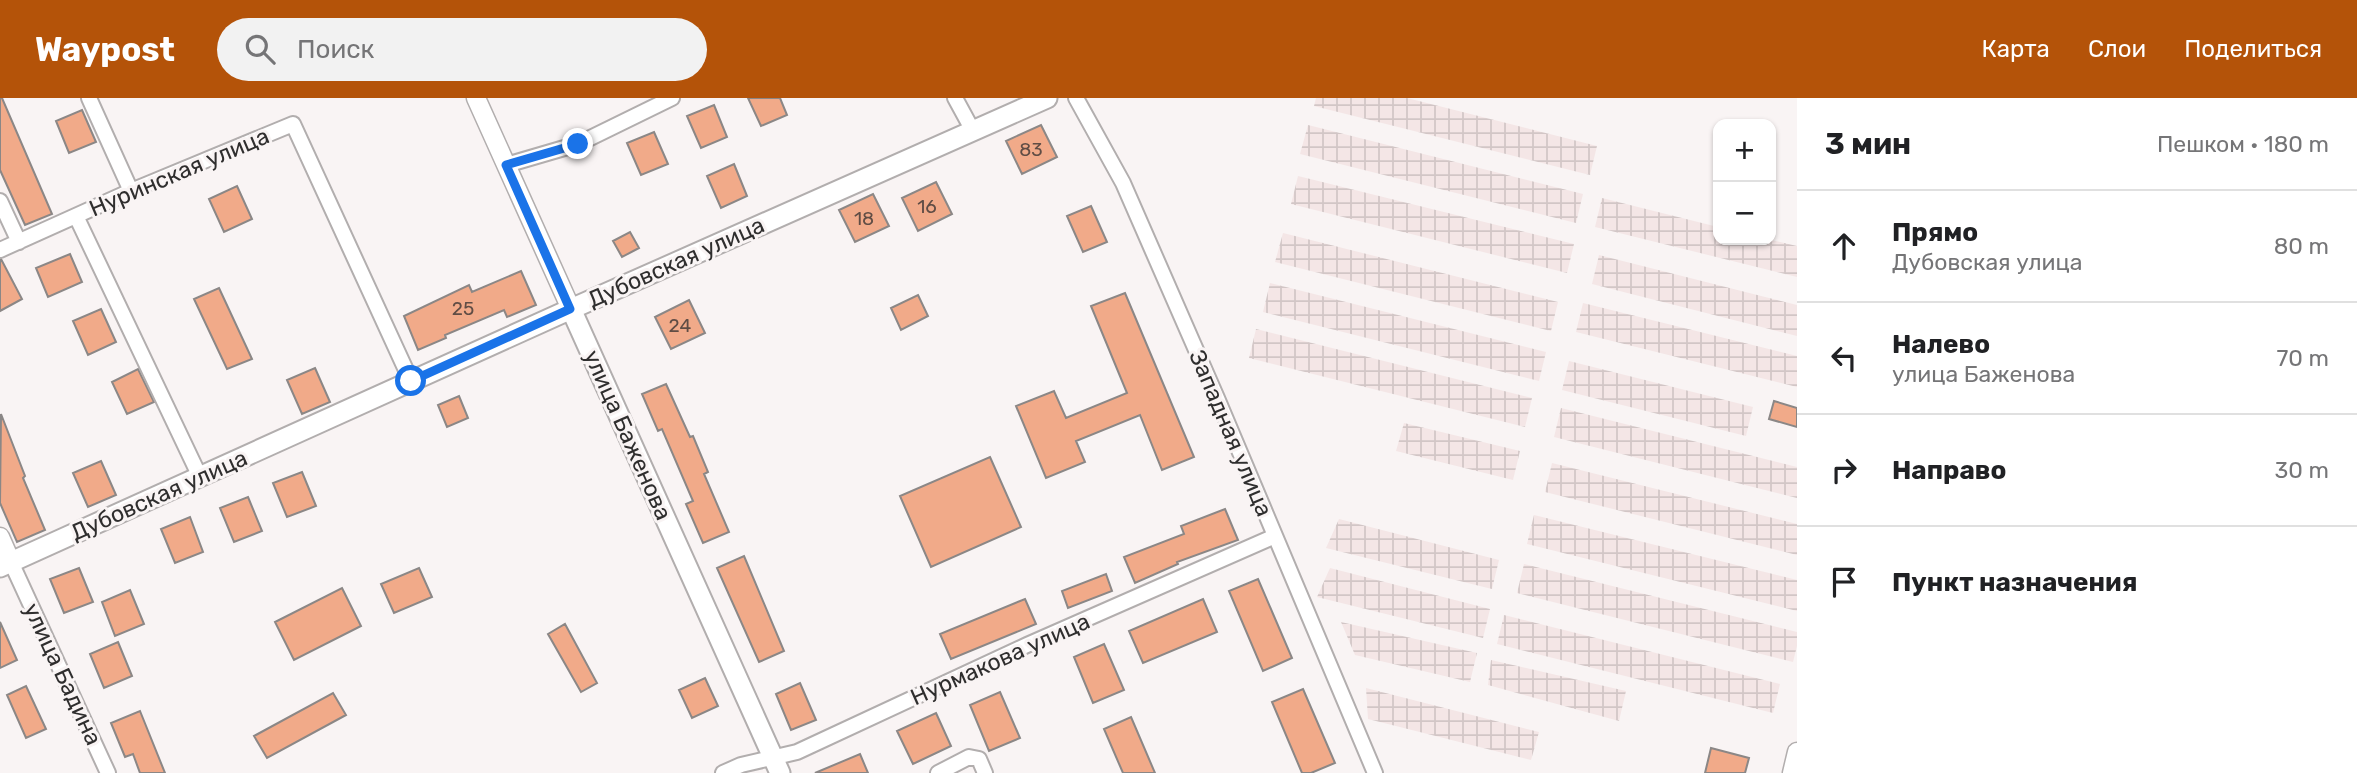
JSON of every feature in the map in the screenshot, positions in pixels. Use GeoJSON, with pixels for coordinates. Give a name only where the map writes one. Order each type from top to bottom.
{"type":"FeatureCollection","features":[{"type":"Feature","properties":{"kind":"main road","name":"Дубовская улица"},"geometry":{"type":"LineString","coordinates":[[6,565],[570,309],[1047,98]]}},
{"type":"Feature","properties":{"kind":"main road","name":"улица Баженова"},"geometry":{"type":"LineString","coordinates":[[570,309],[776,765]]}},
{"type":"Feature","properties":{"kind":"street"},"geometry":{"type":"LineString","coordinates":[[89,98],[131,191]]}},
{"type":"Feature","properties":{"kind":"street","name":"улица Баженова"},"geometry":{"type":"LineString","coordinates":[[476,98],[570,309]]}},
{"type":"Feature","properties":{"kind":"street"},"geometry":{"type":"LineString","coordinates":[[506,165],[578,144],[672,98]]}},
{"type":"Feature","properties":{"kind":"street"},"geometry":{"type":"LineString","coordinates":[[955,98],[973,131]]}},
{"type":"Feature","properties":{"kind":"street","name":"Западная улица"},"geometry":{"type":"LineString","coordinates":[[1076,98],[1123,183],[1375,773]]}},
{"type":"Feature","properties":{"kind":"street","name":"Нуринская улица"},"geometry":{"type":"LineString","coordinates":[[0,250],[131,191],[293,124],[411,381]]}},
{"type":"Feature","properties":{"kind":"street"},"geometry":{"type":"LineString","coordinates":[[0,201],[19,242]]}},
{"type":"Feature","properties":{"kind":"street"},"geometry":{"type":"LineString","coordinates":[[76,216],[200,477]]}},
{"type":"Feature","properties":{"kind":"street","name":"Нурмакова улица"},"geometry":{"type":"LineString","coordinates":[[723,773],[741,765],[776,765],[797,752],[1027,645],[1275,536]]}},
{"type":"Feature","properties":{"kind":"street","name":"улица Бадина"},"geometry":{"type":"LineString","coordinates":[[0,537],[6,565],[108,773]]}},
{"type":"Feature","properties":{"kind":"street"},"geometry":{"type":"LineString","coordinates":[[1791,773],[1797,752]]}},
{"type":"Feature","properties":{"kind":"street"},"geometry":{"type":"LineString","coordinates":[[938,773],[969,757],[975,757],[979,759],[985,773]]}},
{"type":"Feature","properties":{"kind":"shaded area"},"geometry":{"type":"Polygon","coordinates":[[[1316,98],[1407,98],[1597,146],[1590,175],[1314,106],[1316,98]]]}},
{"type":"Feature","properties":{"kind":"shaded area"},"geometry":{"type":"Polygon","coordinates":[[[1308,125],[1583,194],[1576,223],[1300,154],[1308,125]]]}},
{"type":"Feature","properties":{"kind":"shaded area"},"geometry":{"type":"Polygon","coordinates":[[[1298,176],[1574,244],[1567,273],[1291,204],[1298,176]]]}},
{"type":"Feature","properties":{"kind":"shaded area"},"geometry":{"type":"Polygon","coordinates":[[[1602,198],[1713,226],[1713,245],[1776,245],[1776,241],[1797,246],[1797,277],[1595,227],[1602,198]]]}},
{"type":"Feature","properties":{"kind":"shaded area"},"geometry":{"type":"Polygon","coordinates":[[[1283,233],[1558,302],[1551,331],[1275,262],[1283,233]]]}},
{"type":"Feature","properties":{"kind":"shaded area"},"geometry":{"type":"Polygon","coordinates":[[[1599,255],[1797,305],[1797,336],[1592,284],[1599,255]]]}},
{"type":"Feature","properties":{"kind":"shaded area"},"geometry":{"type":"Polygon","coordinates":[[[1270,283],[1546,352],[1539,381],[1263,312],[1270,283]]]}},
{"type":"Feature","properties":{"kind":"shaded area"},"geometry":{"type":"Polygon","coordinates":[[[1583,303],[1797,356],[1797,387],[1576,332],[1583,303]]]}},
{"type":"Feature","properties":{"kind":"shaded area"},"geometry":{"type":"Polygon","coordinates":[[[1256,329],[1532,398],[1525,427],[1249,358],[1256,329]]]}},
{"type":"Feature","properties":{"kind":"shaded area"},"geometry":{"type":"Polygon","coordinates":[[[1569,361],[1753,407],[1746,436],[1562,390],[1569,361]]]}},
{"type":"Feature","properties":{"kind":"shaded area"},"geometry":{"type":"Polygon","coordinates":[[[1561,408],[1797,467],[1797,498],[1554,437],[1561,408]]]}},
{"type":"Feature","properties":{"kind":"shaded area"},"geometry":{"type":"Polygon","coordinates":[[[1404,423],[1520,451],[1513,480],[1396,451],[1404,423]]]}},
{"type":"Feature","properties":{"kind":"shaded area"},"geometry":{"type":"Polygon","coordinates":[[[1552,463],[1797,524],[1797,555],[1545,492],[1552,463]]]}},
{"type":"Feature","properties":{"kind":"shaded area"},"geometry":{"type":"Polygon","coordinates":[[[1534,515],[1797,580],[1797,611],[1527,544],[1534,515]]]}},
{"type":"Feature","properties":{"kind":"shaded area"},"geometry":{"type":"Polygon","coordinates":[[[1339,519],[1499,560],[1492,589],[1326,548],[1339,519]]]}},
{"type":"Feature","properties":{"kind":"shaded area"},"geometry":{"type":"Polygon","coordinates":[[[1524,564],[1797,632],[1793,662],[1517,593],[1524,564]]]}},
{"type":"Feature","properties":{"kind":"shaded area"},"geometry":{"type":"Polygon","coordinates":[[[1330,568],[1490,609],[1483,638],[1317,597],[1330,568]]]}},
{"type":"Feature","properties":{"kind":"shaded area"},"geometry":{"type":"Polygon","coordinates":[[[1504,615],[1780,684],[1773,713],[1497,644],[1504,615]]]}},
{"type":"Feature","properties":{"kind":"shaded area"},"geometry":{"type":"Polygon","coordinates":[[[1341,622],[1477,653],[1470,682],[1355,655],[1341,622]]]}},
{"type":"Feature","properties":{"kind":"shaded area"},"geometry":{"type":"Polygon","coordinates":[[[1491,660],[1626,691],[1619,721],[1488,685],[1491,660]]]}},
{"type":"Feature","properties":{"kind":"shaded area"},"geometry":{"type":"Polygon","coordinates":[[[1366,688],[1539,732],[1531,760],[1368,719],[1366,688]]]}},
{"type":"Feature","properties":{"kind":"building"},"geometry":{"type":"Polygon","coordinates":[[[0,98],[52,214],[25,225],[0,170],[0,98]]]}},
{"type":"Feature","properties":{"kind":"building"},"geometry":{"type":"Polygon","coordinates":[[[748,98],[780,98],[787,115],[761,126],[748,98]]]}},
{"type":"Feature","properties":{"kind":"building"},"geometry":{"type":"Polygon","coordinates":[[[714,105],[727,137],[701,148],[687,116],[714,105]]]}},
{"type":"Feature","properties":{"kind":"building"},"geometry":{"type":"Polygon","coordinates":[[[82,110],[96,142],[69,153],[56,121],[82,110]]]}},
{"type":"Feature","properties":{"kind":"building"},"geometry":{"type":"Polygon","coordinates":[[[1041,125],[1057,157],[1022,174],[1006,141],[1041,125]]]}},
{"type":"Feature","properties":{"kind":"building"},"geometry":{"type":"Polygon","coordinates":[[[654,132],[668,164],[641,175],[627,143],[654,132]]]}},
{"type":"Feature","properties":{"kind":"building"},"geometry":{"type":"Polygon","coordinates":[[[734,164],[747,196],[721,208],[707,176],[734,164]]]}},
{"type":"Feature","properties":{"kind":"building"},"geometry":{"type":"Polygon","coordinates":[[[936,182],[952,214],[918,231],[902,198],[936,182]]]}},
{"type":"Feature","properties":{"kind":"building"},"geometry":{"type":"Polygon","coordinates":[[[237,186],[252,219],[224,232],[209,199],[237,186]]]}},
{"type":"Feature","properties":{"kind":"building"},"geometry":{"type":"Polygon","coordinates":[[[873,194],[889,226],[855,242],[839,210],[873,194]]]}},
{"type":"Feature","properties":{"kind":"building"},"geometry":{"type":"Polygon","coordinates":[[[1091,206],[1107,242],[1083,252],[1067,216],[1091,206]]]}},
{"type":"Feature","properties":{"kind":"building"},"geometry":{"type":"Polygon","coordinates":[[[630,232],[639,248],[622,257],[613,241],[630,232]]]}},
{"type":"Feature","properties":{"kind":"building"},"geometry":{"type":"Polygon","coordinates":[[[70,254],[82,282],[48,297],[36,268],[70,254]]]}},
{"type":"Feature","properties":{"kind":"building"},"geometry":{"type":"Polygon","coordinates":[[[0,260],[22,299],[0,311],[0,260]]]}},
{"type":"Feature","properties":{"kind":"building"},"geometry":{"type":"Polygon","coordinates":[[[521,271],[536,305],[507,317],[504,310],[445,335],[446,338],[418,350],[404,316],[469,285],[472,292],[521,271]]]}},
{"type":"Feature","properties":{"kind":"building"},"geometry":{"type":"Polygon","coordinates":[[[219,288],[252,359],[227,369],[194,299],[219,288]]]}},
{"type":"Feature","properties":{"kind":"building"},"geometry":{"type":"Polygon","coordinates":[[[1125,293],[1194,457],[1162,470],[1140,415],[1076,441],[1085,462],[1046,478],[1016,406],[1054,391],[1066,418],[1127,393],[1091,306],[1125,293]]]}},
{"type":"Feature","properties":{"kind":"building"},"geometry":{"type":"Polygon","coordinates":[[[918,295],[928,316],[901,330],[891,308],[918,295]]]}},
{"type":"Feature","properties":{"kind":"building"},"geometry":{"type":"Polygon","coordinates":[[[689,300],[705,333],[671,349],[655,317],[689,300]]]}},
{"type":"Feature","properties":{"kind":"building"},"geometry":{"type":"Polygon","coordinates":[[[101,309],[116,342],[88,355],[73,321],[101,309]]]}},
{"type":"Feature","properties":{"kind":"building"},"geometry":{"type":"Polygon","coordinates":[[[315,368],[330,402],[302,414],[287,380],[315,368]]]}},
{"type":"Feature","properties":{"kind":"building"},"geometry":{"type":"Polygon","coordinates":[[[138,369],[154,402],[127,414],[112,382],[138,369]]]}},
{"type":"Feature","properties":{"kind":"building"},"geometry":{"type":"Polygon","coordinates":[[[666,384],[690,437],[693,436],[708,472],[704,474],[729,532],[703,543],[686,504],[693,501],[662,429],[658,431],[642,394],[666,384]]]}},
{"type":"Feature","properties":{"kind":"building"},"geometry":{"type":"Polygon","coordinates":[[[459,396],[468,418],[447,427],[438,405],[459,396]]]}},
{"type":"Feature","properties":{"kind":"building"},"geometry":{"type":"Polygon","coordinates":[[[1774,401],[1797,408],[1797,427],[1769,419],[1774,401]]]}},
{"type":"Feature","properties":{"kind":"building"},"geometry":{"type":"Polygon","coordinates":[[[1,414],[25,476],[23,478],[45,530],[17,542],[0,503],[1,414]]]}},
{"type":"Feature","properties":{"kind":"building"},"geometry":{"type":"Polygon","coordinates":[[[990,457],[1021,527],[931,567],[900,496],[990,457]]]}},
{"type":"Feature","properties":{"kind":"building"},"geometry":{"type":"Polygon","coordinates":[[[101,461],[116,495],[88,507],[73,473],[101,461]]]}},
{"type":"Feature","properties":{"kind":"building"},"geometry":{"type":"Polygon","coordinates":[[[302,472],[316,506],[287,517],[273,483],[302,472]]]}},
{"type":"Feature","properties":{"kind":"building"},"geometry":{"type":"Polygon","coordinates":[[[248,497],[262,531],[234,542],[220,508],[248,497]]]}},
{"type":"Feature","properties":{"kind":"building"},"geometry":{"type":"Polygon","coordinates":[[[1225,509],[1238,540],[1177,562],[1178,564],[1135,583],[1124,557],[1184,534],[1181,526],[1225,509]]]}},
{"type":"Feature","properties":{"kind":"building"},"geometry":{"type":"Polygon","coordinates":[[[190,517],[203,552],[175,563],[161,529],[190,517]]]}},
{"type":"Feature","properties":{"kind":"building"},"geometry":{"type":"Polygon","coordinates":[[[744,556],[784,651],[759,662],[717,568],[744,556]]]}},
{"type":"Feature","properties":{"kind":"building"},"geometry":{"type":"Polygon","coordinates":[[[79,568],[93,602],[64,613],[50,579],[79,568]]]}},
{"type":"Feature","properties":{"kind":"building"},"geometry":{"type":"Polygon","coordinates":[[[419,568],[432,597],[394,613],[381,584],[419,568]]]}},
{"type":"Feature","properties":{"kind":"building"},"geometry":{"type":"Polygon","coordinates":[[[1106,574],[1112,591],[1068,608],[1062,591],[1106,574]]]}},
{"type":"Feature","properties":{"kind":"building"},"geometry":{"type":"Polygon","coordinates":[[[1258,579],[1292,658],[1263,671],[1229,591],[1258,579]]]}},
{"type":"Feature","properties":{"kind":"building"},"geometry":{"type":"Polygon","coordinates":[[[342,588],[361,626],[294,660],[275,622],[342,588]]]}},
{"type":"Feature","properties":{"kind":"building"},"geometry":{"type":"Polygon","coordinates":[[[130,590],[144,624],[115,636],[102,602],[130,590]]]}},
{"type":"Feature","properties":{"kind":"building"},"geometry":{"type":"Polygon","coordinates":[[[1025,599],[1036,624],[951,659],[940,634],[1025,599]]]}},
{"type":"Feature","properties":{"kind":"building"},"geometry":{"type":"Polygon","coordinates":[[[1203,599],[1217,632],[1143,663],[1129,631],[1203,599]]]}},
{"type":"Feature","properties":{"kind":"building"},"geometry":{"type":"Polygon","coordinates":[[[0,622],[17,660],[0,668],[0,622]]]}},
{"type":"Feature","properties":{"kind":"building"},"geometry":{"type":"Polygon","coordinates":[[[565,624],[597,683],[581,692],[548,634],[565,624]]]}},
{"type":"Feature","properties":{"kind":"building"},"geometry":{"type":"Polygon","coordinates":[[[118,642],[132,676],[104,688],[90,654],[118,642]]]}},
{"type":"Feature","properties":{"kind":"building"},"geometry":{"type":"Polygon","coordinates":[[[1104,644],[1124,690],[1093,703],[1074,657],[1104,644]]]}},
{"type":"Feature","properties":{"kind":"building"},"geometry":{"type":"Polygon","coordinates":[[[705,678],[718,706],[692,718],[679,690],[705,678]]]}},
{"type":"Feature","properties":{"kind":"building"},"geometry":{"type":"Polygon","coordinates":[[[800,683],[816,720],[791,730],[776,694],[800,683]]]}},
{"type":"Feature","properties":{"kind":"building"},"geometry":{"type":"Polygon","coordinates":[[[26,686],[46,729],[26,738],[7,695],[26,686]]]}},
{"type":"Feature","properties":{"kind":"building"},"geometry":{"type":"Polygon","coordinates":[[[1303,689],[1335,763],[1311,773],[1302,773],[1272,702],[1303,689]]]}},
{"type":"Feature","properties":{"kind":"building"},"geometry":{"type":"Polygon","coordinates":[[[1000,692],[1020,738],[989,751],[970,705],[1000,692]]]}},
{"type":"Feature","properties":{"kind":"building"},"geometry":{"type":"Polygon","coordinates":[[[333,693],[346,715],[267,758],[254,736],[333,693]]]}},
{"type":"Feature","properties":{"kind":"building"},"geometry":{"type":"Polygon","coordinates":[[[140,711],[165,773],[140,773],[133,754],[125,757],[111,723],[140,711]]]}},
{"type":"Feature","properties":{"kind":"building"},"geometry":{"type":"Polygon","coordinates":[[[936,713],[951,746],[913,764],[897,731],[936,713]]]}},
{"type":"Feature","properties":{"kind":"building"},"geometry":{"type":"Polygon","coordinates":[[[1131,717],[1155,773],[1123,773],[1104,729],[1131,717]]]}},
{"type":"Feature","properties":{"kind":"building"},"geometry":{"type":"Polygon","coordinates":[[[1711,748],[1749,758],[1745,773],[1705,773],[1711,748]]]}},
{"type":"Feature","properties":{"kind":"building"},"geometry":{"type":"Polygon","coordinates":[[[860,754],[868,773],[815,773],[860,754]]]}},
{"type":"Feature","properties":{"kind":"route"},"geometry":{"type":"LineString","coordinates":[[411,381],[570,309],[506,165],[578,144]]}}]}
